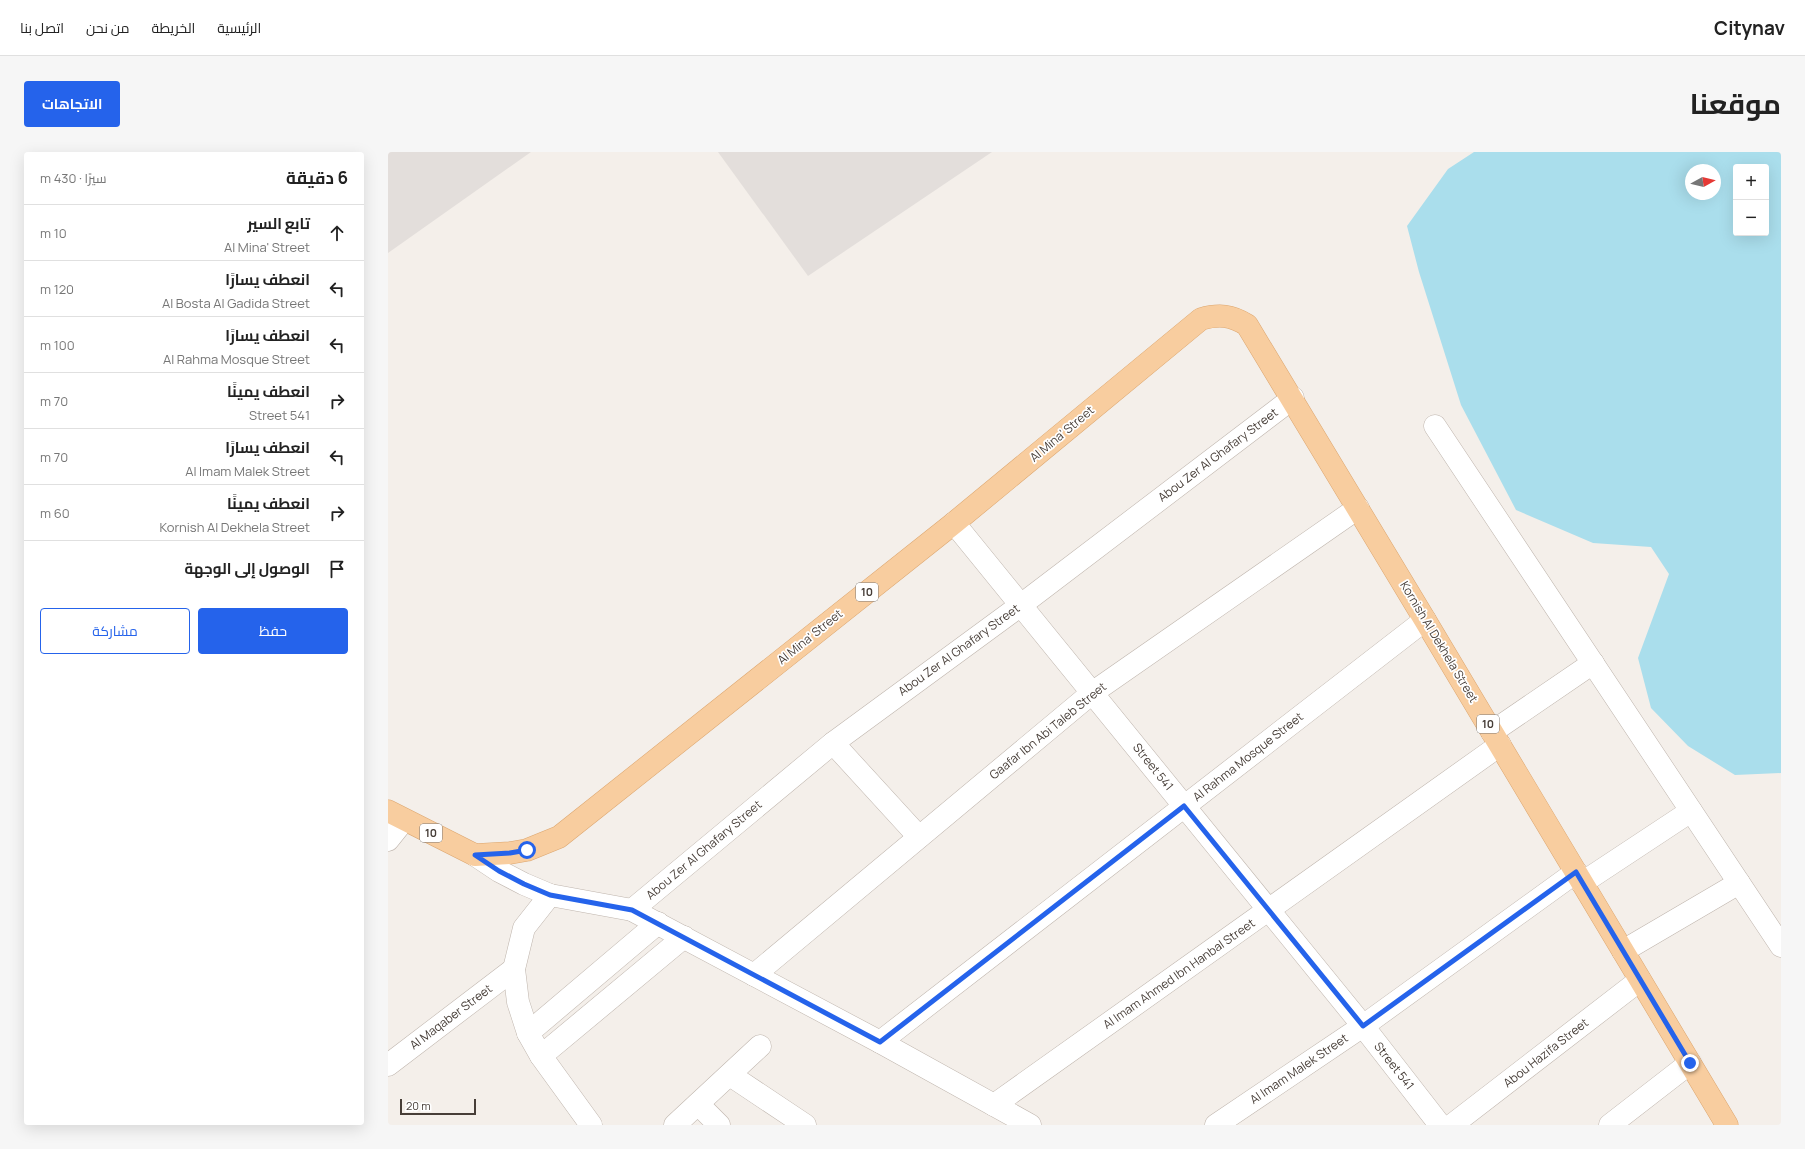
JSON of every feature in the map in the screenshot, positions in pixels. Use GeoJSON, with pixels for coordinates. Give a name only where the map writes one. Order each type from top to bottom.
{"type":"FeatureCollection","features":[{"type":"Feature","properties":{"kind":"main road","name":"Al Mina' Street"},"geometry":{"type":"LineString","coordinates":[[396,816],[475,855],[510,853],[527,850],[559,837],[954,523],[1201,319],[1225,315],[1237,318],[1247,325]]}},
{"type":"Feature","properties":{"kind":"main road","name":"Kornish Al Dekhela Street"},"geometry":{"type":"LineString","coordinates":[[1247,325],[1293,398],[1727,1125]]}},
{"type":"Feature","properties":{"kind":"street","name":"Abou Zer Al Ghafary Street"},"geometry":{"type":"LineString","coordinates":[[632,910],[833,743],[1021,605],[1293,398]]}},
{"type":"Feature","properties":{"kind":"street"},"geometry":{"type":"LineString","coordinates":[[1435,426],[1781,946]]}},
{"type":"Feature","properties":{"kind":"street","name":"Gaafar Ibn Abi Taleb Street"},"geometry":{"type":"LineString","coordinates":[[754,975],[1092,693],[1358,508]]}},
{"type":"Feature","properties":{"kind":"street","name":"Street 541"},"geometry":{"type":"LineString","coordinates":[[954,523],[1363,1026],[1440,1125]]}},
{"type":"Feature","properties":{"kind":"street","name":"Al Rahma Mosque Street"},"geometry":{"type":"LineString","coordinates":[[880,1042],[1426,620]]}},
{"type":"Feature","properties":{"kind":"street","name":"Al Imam Ahmed Ibn Hanbal Street"},"geometry":{"type":"LineString","coordinates":[[994,1105],[1268,910],[1593,663]]}},
{"type":"Feature","properties":{"kind":"street"},"geometry":{"type":"LineString","coordinates":[[833,743],[919,837]]}},
{"type":"Feature","properties":{"kind":"street","name":"Al Imam Malek Street"},"geometry":{"type":"LineString","coordinates":[[1216,1125],[1579,878],[1691,811]]}},
{"type":"Feature","properties":{"kind":"street"},"geometry":{"type":"LineString","coordinates":[[388,840],[396,816]]}},
{"type":"Feature","properties":{"kind":"street"},"geometry":{"type":"LineString","coordinates":[[475,855],[499,871],[550,895],[632,910],[880,1042],[994,1105],[1021,1123]]}},
{"type":"Feature","properties":{"kind":"street"},"geometry":{"type":"LineString","coordinates":[[1623,951],[1739,883]]}},
{"type":"Feature","properties":{"kind":"street"},"geometry":{"type":"LineString","coordinates":[[550,895],[524,928],[514,969],[518,1002],[528,1034],[541,1056],[591,1125]]}},
{"type":"Feature","properties":{"kind":"street"},"geometry":{"type":"LineString","coordinates":[[528,1034],[658,923]]}},
{"type":"Feature","properties":{"kind":"street"},"geometry":{"type":"LineString","coordinates":[[541,1056],[684,937]]}},
{"type":"Feature","properties":{"kind":"street","name":"Al Maqaber Street"},"geometry":{"type":"LineString","coordinates":[[388,1065],[514,969]]}},
{"type":"Feature","properties":{"kind":"street","name":"Abou Hazifa Street"},"geometry":{"type":"LineString","coordinates":[[1452,1125],[1640,980]]}},
{"type":"Feature","properties":{"kind":"street"},"geometry":{"type":"LineString","coordinates":[[675,1125],[760,1046]]}},
{"type":"Feature","properties":{"kind":"street"},"geometry":{"type":"LineString","coordinates":[[1610,1125],[1690,1063]]}},
{"type":"Feature","properties":{"kind":"street"},"geometry":{"type":"LineString","coordinates":[[730,1075],[805,1125]]}},
{"type":"Feature","properties":{"kind":"street"},"geometry":{"type":"LineString","coordinates":[[698,1104],[719,1125]]}},
{"type":"Feature","properties":{"kind":"shaded area"},"geometry":{"type":"Polygon","coordinates":[[[388,152],[531,152],[388,253],[388,152]]]}},
{"type":"Feature","properties":{"kind":"shaded area"},"geometry":{"type":"Polygon","coordinates":[[[718,152],[992,152],[808,276],[718,152]]]}},
{"type":"Feature","properties":{"kind":"water"},"geometry":{"type":"Polygon","coordinates":[[[1474,152],[1781,152],[1781,773],[1735,775],[1688,746],[1651,708],[1638,658],[1669,574],[1651,547],[1593,543],[1516,510],[1461,405],[1419,272],[1407,226],[1448,169],[1474,152]]]}},
{"type":"Feature","properties":{"kind":"route"},"geometry":{"type":"LineString","coordinates":[[527,850],[510,853],[475,855],[499,871],[550,895],[632,910],[880,1042],[1184,806],[1363,1026],[1576,872],[1690,1063]]}}]}
